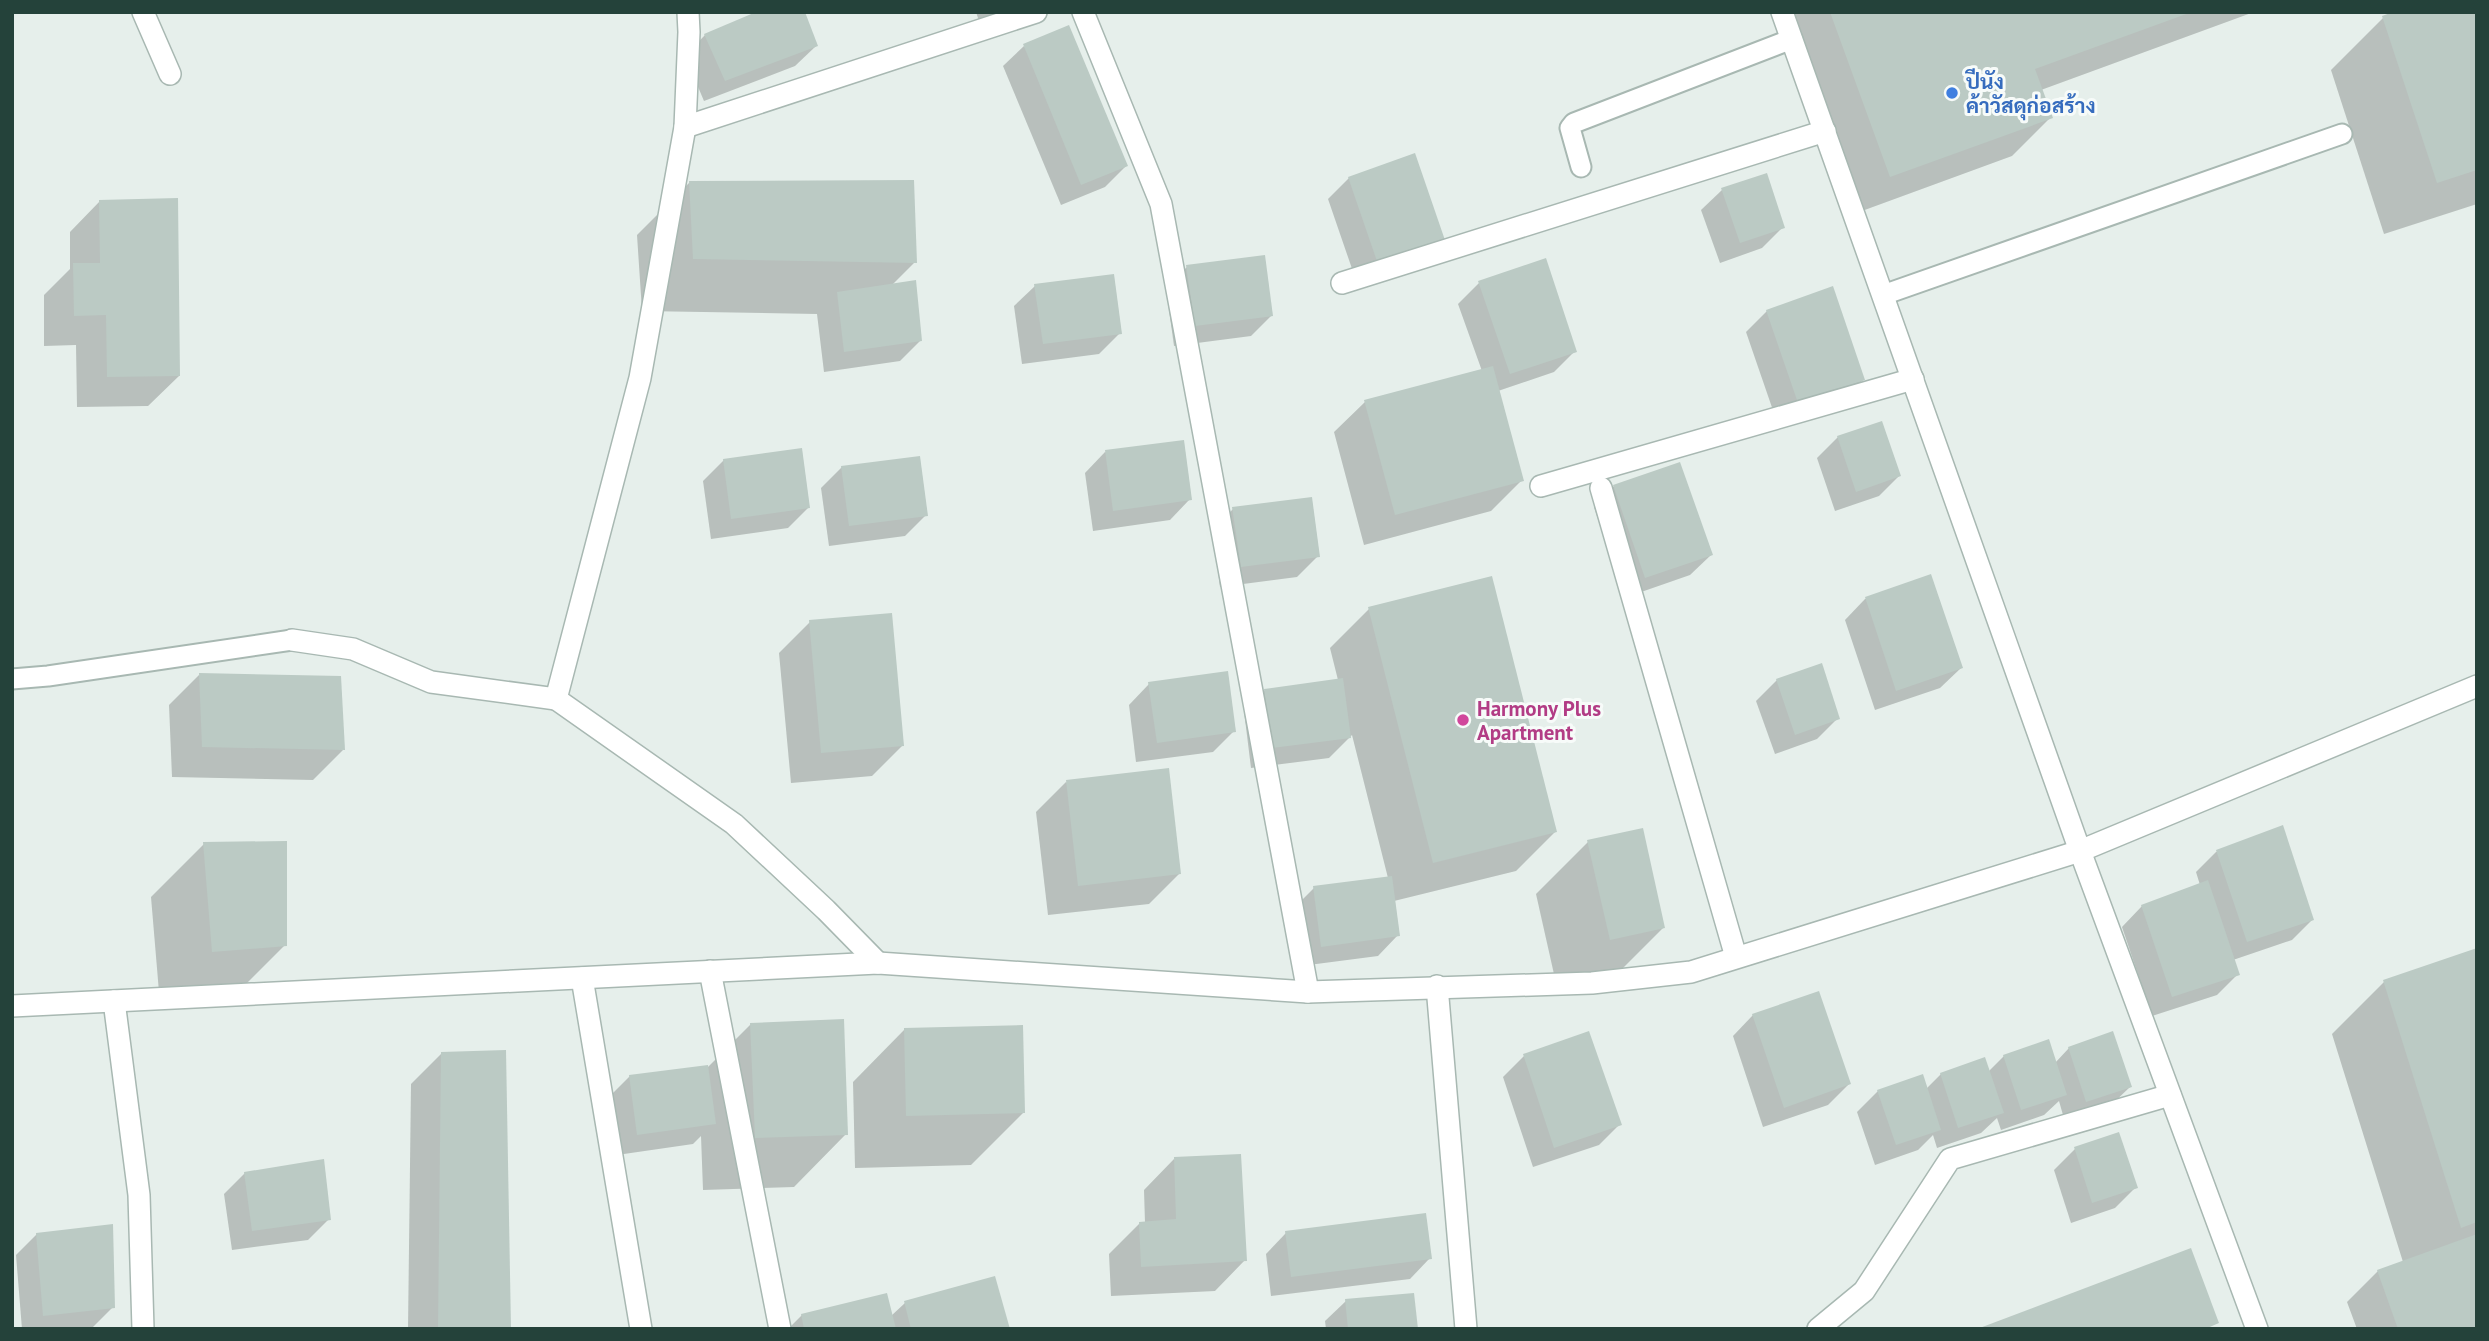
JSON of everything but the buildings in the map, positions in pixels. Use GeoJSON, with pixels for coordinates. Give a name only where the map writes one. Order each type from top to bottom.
{"type":"FeatureCollection","features":[{"type":"Feature","properties":{"kind":"street"},"geometry":{"type":"LineString","coordinates":[[143,12],[170,74]]}},
{"type":"Feature","properties":{"kind":"street"},"geometry":{"type":"LineString","coordinates":[[556,699],[640,378],[684,127],[688,12]]}},
{"type":"Feature","properties":{"kind":"street"},"geometry":{"type":"LineString","coordinates":[[684,127],[1035,12]]}},
{"type":"Feature","properties":{"kind":"street"},"geometry":{"type":"LineString","coordinates":[[1083,12],[1161,204],[1308,992]]}},
{"type":"Feature","properties":{"kind":"street"},"geometry":{"type":"LineString","coordinates":[[1782,12],[2080,851],[2254,1328]]}},
{"type":"Feature","properties":{"kind":"street"},"geometry":{"type":"LineString","coordinates":[[1342,284],[1825,131]]}},
{"type":"Feature","properties":{"kind":"street"},"geometry":{"type":"LineString","coordinates":[[1541,486],[1913,379]]}},
{"type":"Feature","properties":{"kind":"street"},"geometry":{"type":"LineString","coordinates":[[1601,488],[1736,957]]}},
{"type":"Feature","properties":{"kind":"street"},"geometry":{"type":"LineString","coordinates":[[292,640],[353,649],[431,682],[556,699],[734,824],[827,910],[878,963]]}},
{"type":"Feature","properties":{"kind":"street"},"geometry":{"type":"LineString","coordinates":[[12,1006],[878,963],[1308,992],[1592,983],[1691,972],[2080,851],[2477,686]]}},
{"type":"Feature","properties":{"kind":"street"},"geometry":{"type":"LineString","coordinates":[[710,971],[780,1329]]}},
{"type":"Feature","properties":{"kind":"street"},"geometry":{"type":"LineString","coordinates":[[582,978],[641,1329]]}},
{"type":"Feature","properties":{"kind":"street"},"geometry":{"type":"LineString","coordinates":[[1437,986],[1466,1329]]}},
{"type":"Feature","properties":{"kind":"street"},"geometry":{"type":"LineString","coordinates":[[114,1001],[139,1195],[143,1329]]}},
{"type":"Feature","properties":{"kind":"street"},"geometry":{"type":"LineString","coordinates":[[1818,1329],[1864,1291],[1950,1159],[2170,1095]]}},
{"type":"Feature","properties":{"kind":"lane"},"geometry":{"type":"LineString","coordinates":[[1581,167],[1570,128],[1574,123],[1792,39]]}},
{"type":"Feature","properties":{"kind":"lane"},"geometry":{"type":"LineString","coordinates":[[1883,295],[2342,134]]}},
{"type":"Feature","properties":{"kind":"lane"},"geometry":{"type":"LineString","coordinates":[[12,679],[292,640]]}},
{"type":"Feature","properties":{"kind":"place","name":"ปีนัง ค้าวัสดุก่อสร้าง"},"geometry":{"type":"Point","coordinates":[1952,93]}},
{"type":"Feature","properties":{"kind":"place","name":"Harmony Plus Apartment"},"geometry":{"type":"Point","coordinates":[1463,720]}}]}
